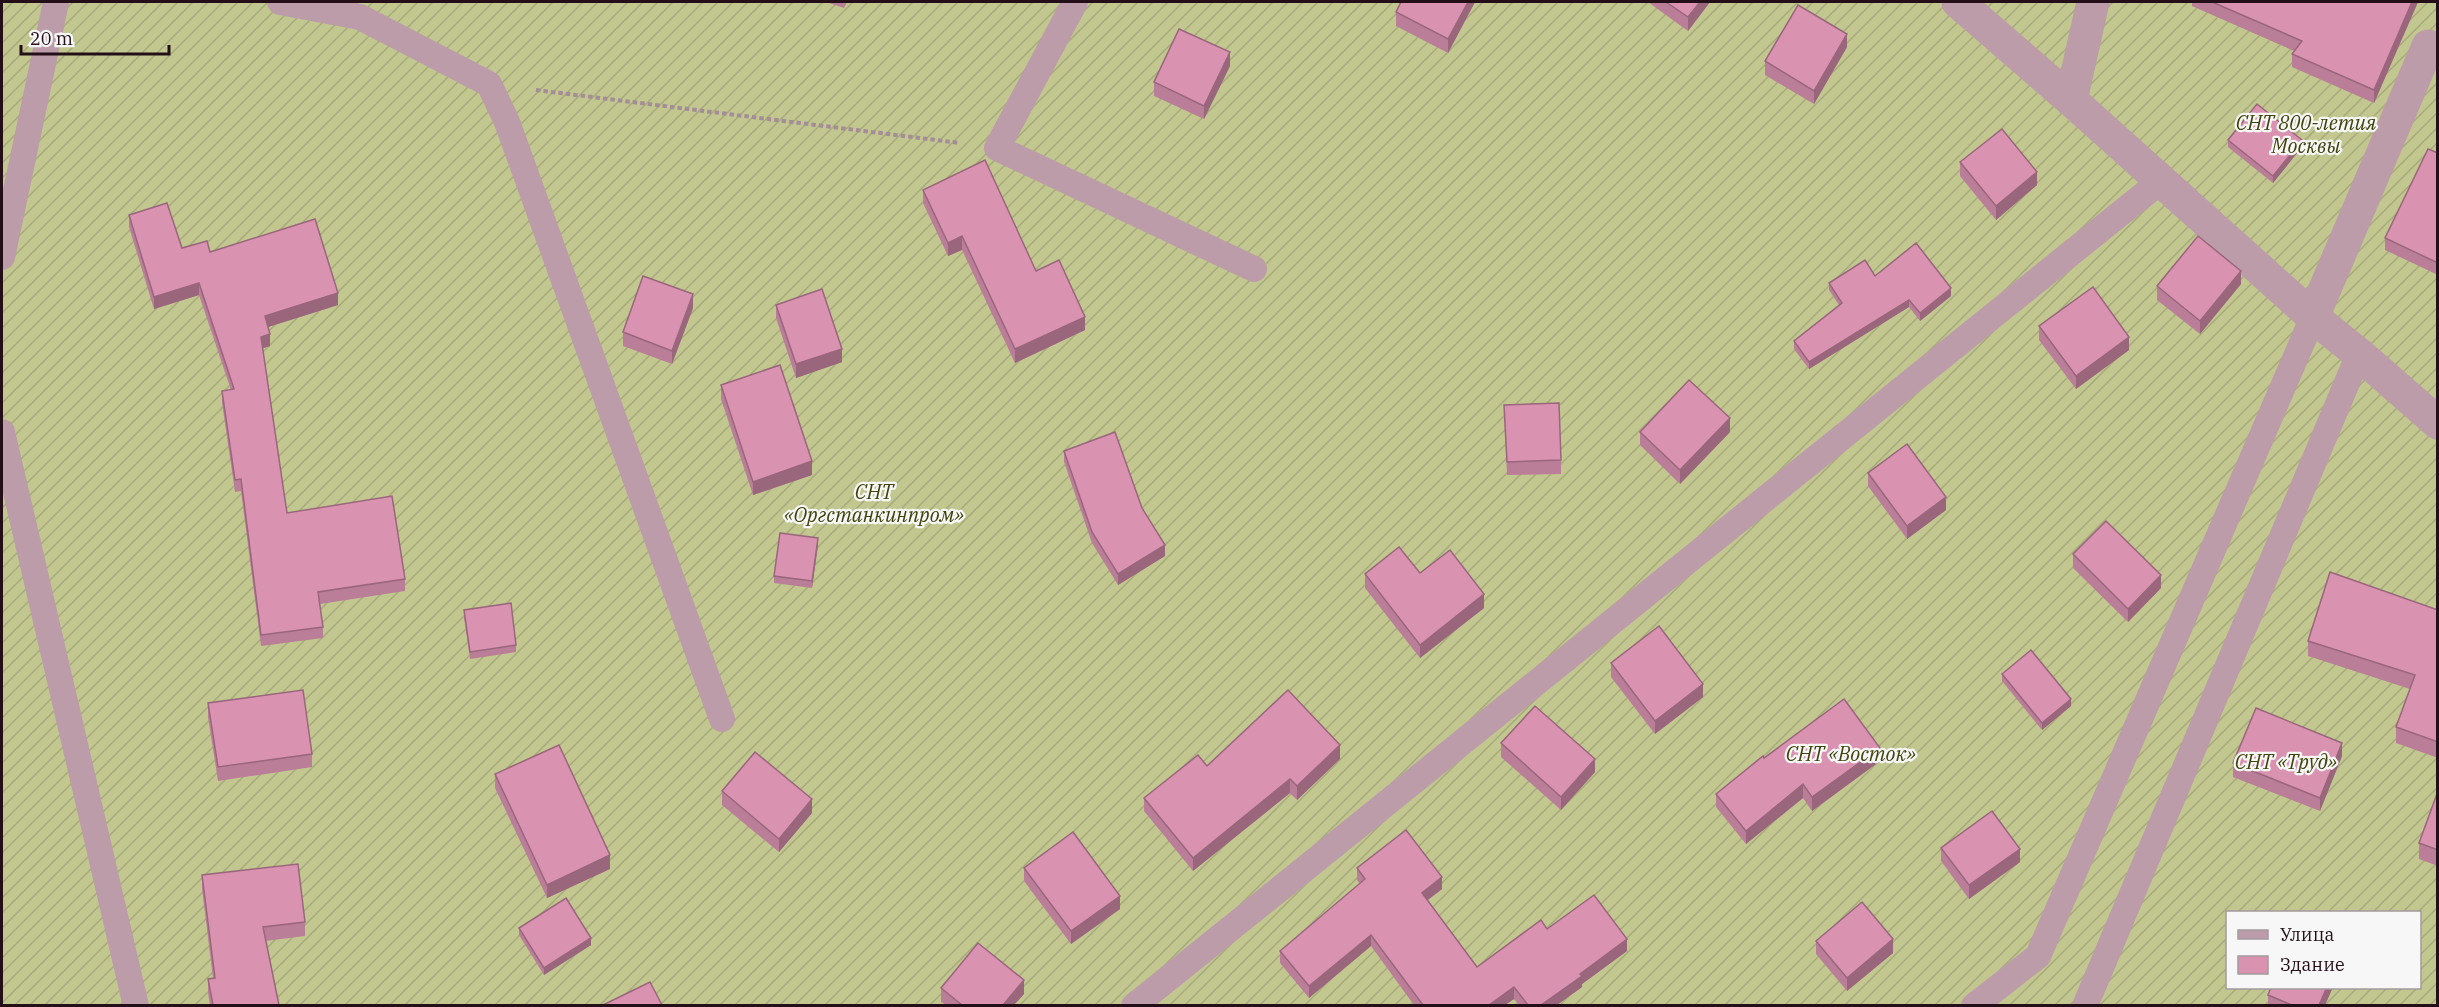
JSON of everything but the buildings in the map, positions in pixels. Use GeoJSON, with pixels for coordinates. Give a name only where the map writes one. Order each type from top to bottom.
{"type":"FeatureCollection","features":[{"type":"Feature","properties":{"kind":"street"},"geometry":{"type":"LineString","coordinates":[[1958,2],[2162,180],[2313,317],[2438,423]]}},
{"type":"Feature","properties":{"kind":"street"},"geometry":{"type":"LineString","coordinates":[[2071,100],[2093,2]]}},
{"type":"Feature","properties":{"kind":"street"},"geometry":{"type":"LineString","coordinates":[[2313,317],[2434,40]]}},
{"type":"Feature","properties":{"kind":"lane"},"geometry":{"type":"LineString","coordinates":[[2,257],[56,2]]}},
{"type":"Feature","properties":{"kind":"lane"},"geometry":{"type":"LineString","coordinates":[[280,2],[365,9],[489,84],[507,123],[722,719]]}},
{"type":"Feature","properties":{"kind":"lane"},"geometry":{"type":"LineString","coordinates":[[1075,2],[997,148],[1254,269]]}},
{"type":"Feature","properties":{"kind":"lane"},"geometry":{"type":"LineString","coordinates":[[1134,1005],[2162,180]]}},
{"type":"Feature","properties":{"kind":"lane"},"geometry":{"type":"LineString","coordinates":[[1974,1005],[2038,956],[2313,317]]}},
{"type":"Feature","properties":{"kind":"lane"},"geometry":{"type":"LineString","coordinates":[[2085,1005],[2359,354]]}},
{"type":"Feature","properties":{"kind":"lane"},"geometry":{"type":"LineString","coordinates":[[2,432],[136,1005]]}},
{"type":"Feature","properties":{"kind":"path"},"geometry":{"type":"LineString","coordinates":[[489,84],[997,148]]}},
{"type":"Feature","properties":{"kind":"green space","name":"СНТ «Оргстанкинпром»"},"geometry":{"type":"Polygon","coordinates":[[[2,2],[2437,2],[2437,1005],[2,1006],[2,2]]]}},
{"type":"Feature","properties":{"kind":"park label","name":"СНТ 800-летия Москвы"},"geometry":{"type":"Point","coordinates":[2306,134]}},
{"type":"Feature","properties":{"kind":"park label","name":"СНТ «Восток»"},"geometry":{"type":"Point","coordinates":[1851,753]}},
{"type":"Feature","properties":{"kind":"park label","name":"СНТ «Труд»"},"geometry":{"type":"Point","coordinates":[2286,761]}}]}
